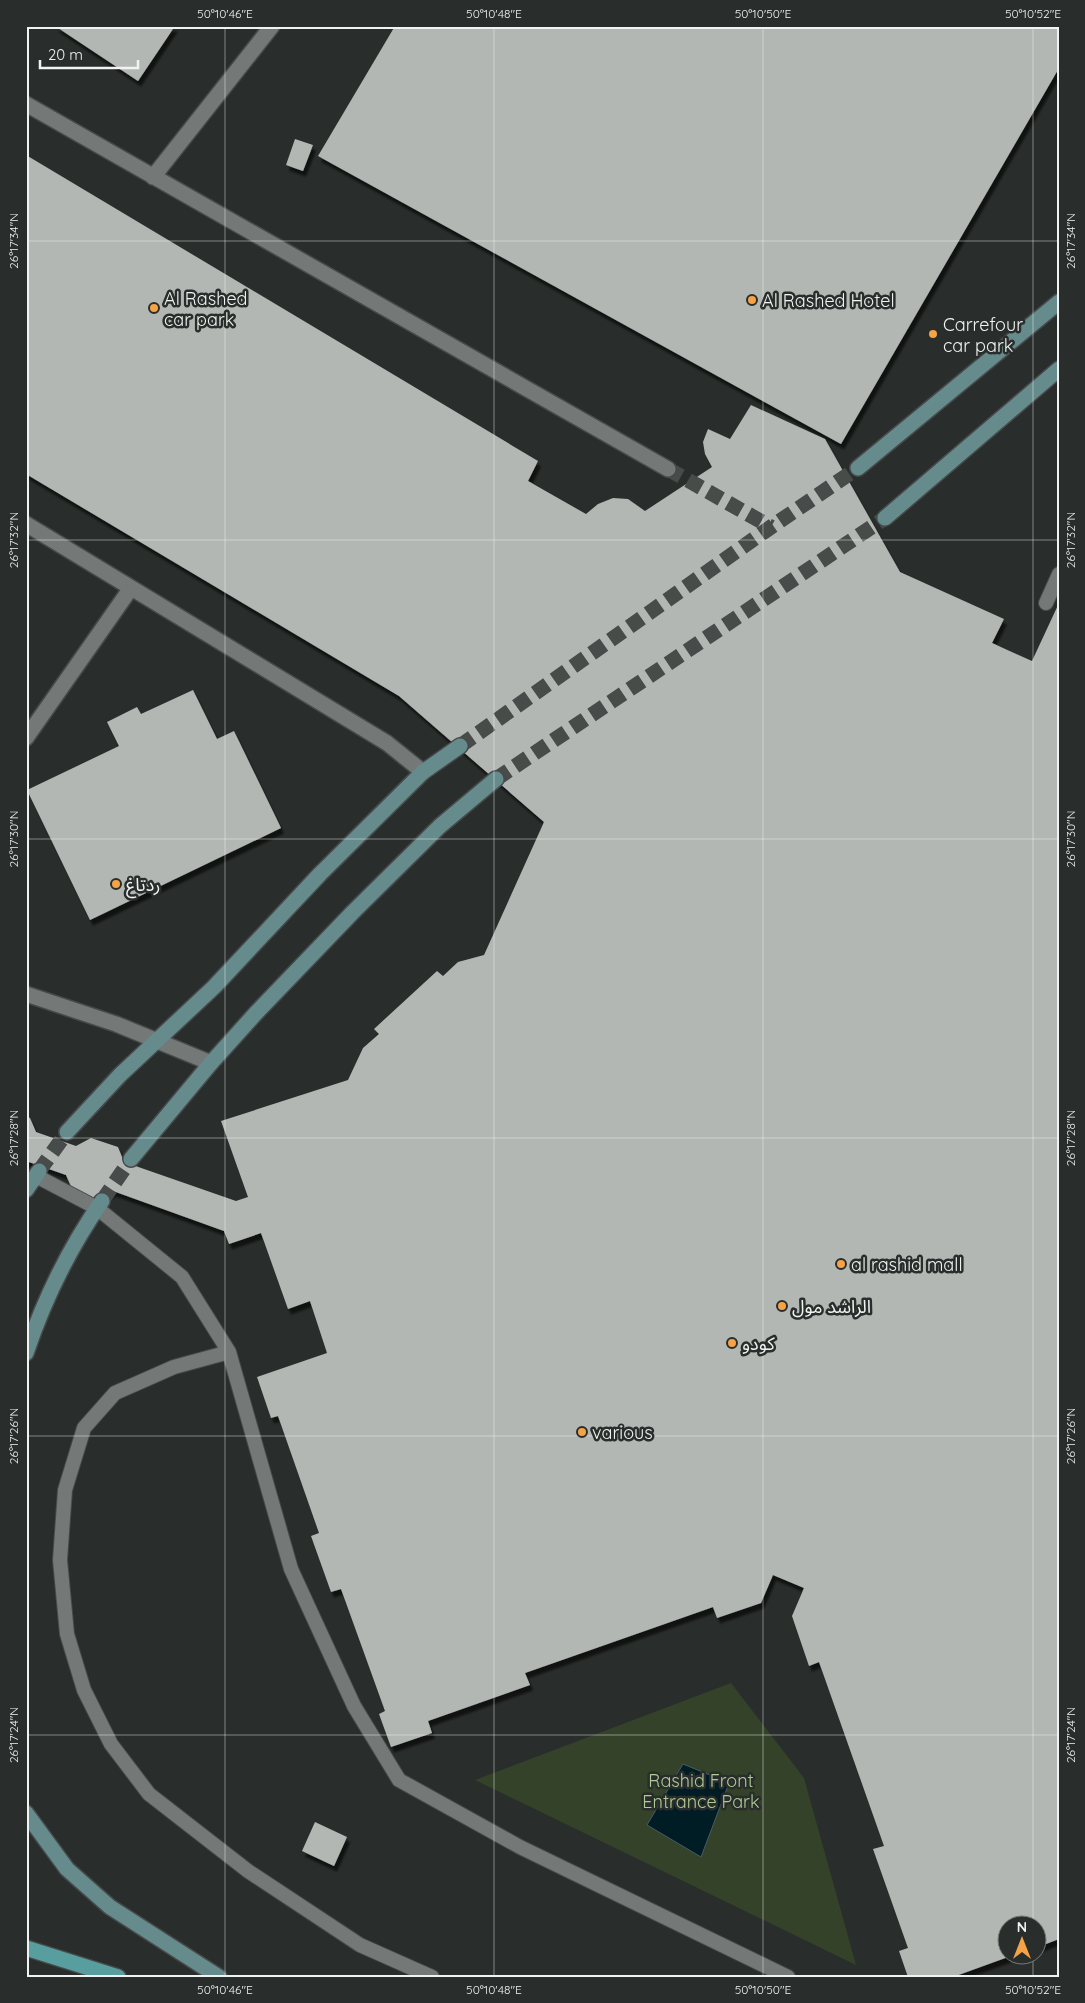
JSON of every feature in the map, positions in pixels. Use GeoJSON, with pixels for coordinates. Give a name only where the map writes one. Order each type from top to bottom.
{"type":"FeatureCollection","features":[{"type":"Feature","properties":{"kind":"main road"},"geometry":{"type":"LineString","coordinates":[[858,468],[1059,302]]}},
{"type":"Feature","properties":{"kind":"main road"},"geometry":{"type":"LineString","coordinates":[[885,518],[1059,369]]}},
{"type":"Feature","properties":{"kind":"main road"},"geometry":{"type":"LineString","coordinates":[[67,1132],[120,1075],[214,987],[320,874],[423,772],[460,746]]}},
{"type":"Feature","properties":{"kind":"main road"},"geometry":{"type":"LineString","coordinates":[[131,1159],[211,1063],[353,912],[440,826],[496,780]]}},
{"type":"Feature","properties":{"kind":"main road"},"geometry":{"type":"LineString","coordinates":[[26,1190],[37,1173]]}},
{"type":"Feature","properties":{"kind":"main road"},"geometry":{"type":"LineString","coordinates":[[27,1351],[50,1294],[100,1204]]}},
{"type":"Feature","properties":{"kind":"main road"},"geometry":{"type":"LineString","coordinates":[[26,1813],[67,1869],[110,1907],[219,1977]]}},
{"type":"Feature","properties":{"kind":"main road"},"geometry":{"type":"LineString","coordinates":[[26,1948],[118,1977]]}},
{"type":"Feature","properties":{"kind":"street"},"geometry":{"type":"LineString","coordinates":[[153,177],[272,26]]}},
{"type":"Feature","properties":{"kind":"street"},"geometry":{"type":"LineString","coordinates":[[26,104],[668,469]]}},
{"type":"Feature","properties":{"kind":"street"},"geometry":{"type":"LineString","coordinates":[[26,524],[387,743],[423,772]]}},
{"type":"Feature","properties":{"kind":"street"},"geometry":{"type":"LineString","coordinates":[[26,738],[131,588]]}},
{"type":"Feature","properties":{"kind":"street"},"geometry":{"type":"LineString","coordinates":[[26,994],[116,1024],[211,1063]]}},
{"type":"Feature","properties":{"kind":"lane"},"geometry":{"type":"LineString","coordinates":[[1046,602],[1059,574]]}},
{"type":"Feature","properties":{"kind":"lane"},"geometry":{"type":"LineString","coordinates":[[37,1173],[100,1204],[182,1277],[229,1352],[291,1569],[354,1706],[399,1780],[520,1848],[788,1977]]}},
{"type":"Feature","properties":{"kind":"lane"},"geometry":{"type":"LineString","coordinates":[[229,1352],[174,1367],[115,1393],[84,1428],[66,1490],[60,1560],[67,1634],[84,1690],[110,1744],[149,1794],[248,1871],[360,1945],[432,1977]]}},
{"type":"Feature","properties":{"kind":"green space","name":"Rashid Front Entrance Park"},"geometry":{"type":"Polygon","coordinates":[[[731,1683],[804,1778],[856,1965],[475,1780],[731,1683]]]}},
{"type":"Feature","properties":{"kind":"water"},"geometry":{"type":"Polygon","coordinates":[[[683,1764],[729,1783],[701,1857],[647,1825],[683,1764]]]}},
{"type":"Feature","properties":{"kind":"building"},"geometry":{"type":"Polygon","coordinates":[[[55,26],[175,26],[138,81],[55,26]]]}},
{"type":"Feature","properties":{"kind":"building","name":"Al Rashed Hotel"},"geometry":{"type":"Polygon","coordinates":[[[395,26],[1059,26],[1059,68],[841,444],[318,156],[395,26]]]}},
{"type":"Feature","properties":{"kind":"building"},"geometry":{"type":"Polygon","coordinates":[[[295,139],[313,145],[303,171],[286,165],[295,139]]]}},
{"type":"Feature","properties":{"kind":"building"},"geometry":{"type":"Polygon","coordinates":[[[26,155],[538,461],[528,481],[586,514],[598,504],[613,498],[628,499],[645,511],[712,467],[705,454],[703,442],[708,429],[730,439],[751,405],[825,439],[900,572],[1004,619],[992,643],[1032,661],[1059,603],[1059,1939],[1048,1943],[1048,1916],[998,1916],[998,1961],[953,1977],[908,1977],[899,1951],[908,1948],[873,1849],[884,1846],[819,1662],[809,1666],[792,1616],[804,1588],[773,1575],[761,1603],[717,1618],[713,1607],[525,1673],[530,1685],[428,1721],[432,1733],[391,1747],[379,1714],[385,1711],[341,1589],[331,1592],[311,1536],[319,1533],[278,1416],[271,1418],[257,1377],[327,1353],[310,1301],[288,1309],[261,1233],[229,1244],[224,1231],[113,1191],[100,1200],[73,1191],[66,1175],[26,1161],[26,1116],[30,1118],[36,1132],[76,1146],[91,1138],[118,1147],[124,1162],[236,1201],[248,1197],[221,1121],[348,1080],[363,1048],[379,1034],[374,1029],[437,971],[443,976],[458,962],[484,955],[544,822],[399,696],[26,474],[26,155]]]}},
{"type":"Feature","properties":{"kind":"building"},"geometry":{"type":"Polygon","coordinates":[[[193,690],[217,739],[234,731],[281,828],[90,920],[27,790],[119,746],[107,722],[137,707],[141,714],[193,690]]]}},
{"type":"Feature","properties":{"kind":"building"},"geometry":{"type":"Polygon","coordinates":[[[315,1822],[347,1837],[334,1866],[302,1851],[315,1822]]]}},
{"type":"Feature","properties":{"kind":"tunnel"},"geometry":{"type":"LineString","coordinates":[[460,746],[858,468]]}},
{"type":"Feature","properties":{"kind":"tunnel"},"geometry":{"type":"LineString","coordinates":[[668,469],[771,527]]}},
{"type":"Feature","properties":{"kind":"tunnel"},"geometry":{"type":"LineString","coordinates":[[496,779],[885,518]]}},
{"type":"Feature","properties":{"kind":"tunnel"},"geometry":{"type":"LineString","coordinates":[[39,1171],[67,1132]]}},
{"type":"Feature","properties":{"kind":"tunnel"},"geometry":{"type":"LineString","coordinates":[[102,1201],[131,1159]]}},
{"type":"Feature","properties":{"kind":"place","name":"Al Rashed Hotel"},"geometry":{"type":"Point","coordinates":[752,300]}},
{"type":"Feature","properties":{"kind":"place","name":"Al Rashed car park"},"geometry":{"type":"Point","coordinates":[154,308]}},
{"type":"Feature","properties":{"kind":"place","name":"Carrefour car park"},"geometry":{"type":"Point","coordinates":[933,334]}},
{"type":"Feature","properties":{"kind":"place","name":"ردتاغ"},"geometry":{"type":"Point","coordinates":[116,884]}},
{"type":"Feature","properties":{"kind":"place","name":"al rashid mall"},"geometry":{"type":"Point","coordinates":[841,1264]}},
{"type":"Feature","properties":{"kind":"place","name":"الراشد مول"},"geometry":{"type":"Point","coordinates":[782,1306]}},
{"type":"Feature","properties":{"kind":"place","name":"كودو"},"geometry":{"type":"Point","coordinates":[732,1343]}},
{"type":"Feature","properties":{"kind":"place","name":"various"},"geometry":{"type":"Point","coordinates":[582,1432]}}]}
